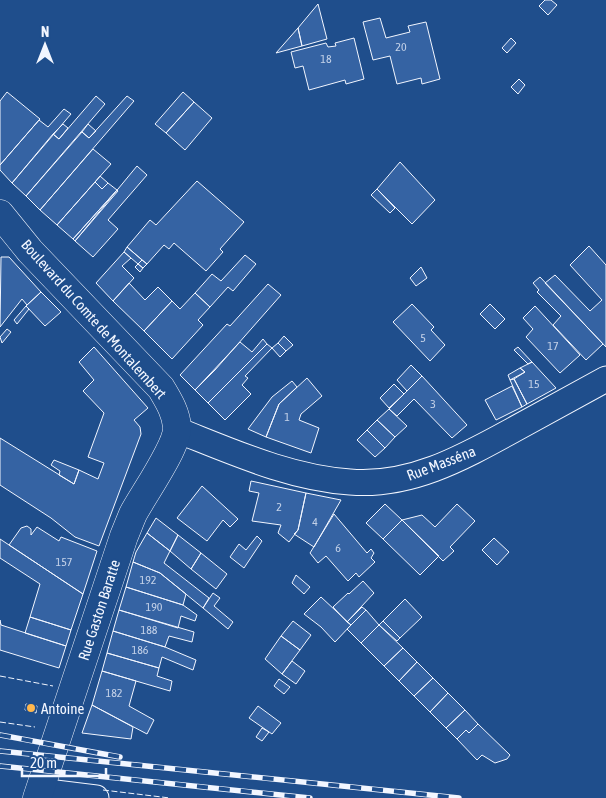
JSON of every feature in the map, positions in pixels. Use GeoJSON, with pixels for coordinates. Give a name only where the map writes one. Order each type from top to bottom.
{"type":"FeatureCollection","features":[{"type":"Feature","properties":{"kind":"street","name":"Boulevard du Comte de Montalembert"},"geometry":{"type":"LineString","coordinates":[[0,214],[30,251],[161,388],[171,404],[176,417],[177,430]]}},
{"type":"Feature","properties":{"kind":"street","name":"Rue Masséna"},"geometry":{"type":"LineString","coordinates":[[177,430],[278,468],[313,477],[350,482],[404,479],[429,471],[473,452],[606,379]]}},
{"type":"Feature","properties":{"kind":"street","name":"Rue Gaston Baratte"},"geometry":{"type":"LineString","coordinates":[[38,795],[124,536],[133,514],[170,449],[177,430]]}},
{"type":"Feature","properties":{"kind":"street"},"geometry":{"type":"LineString","coordinates":[[38,795],[96,798]]}},
{"type":"Feature","properties":{"kind":"building"},"geometry":{"type":"Polygon","coordinates":[[[545,0],[551,0],[557,5],[548,15],[539,6],[545,0]]]}},
{"type":"Feature","properties":{"kind":"building"},"geometry":{"type":"Polygon","coordinates":[[[318,4],[327,39],[302,46],[298,28],[318,4]]]}},
{"type":"Feature","properties":{"kind":"building"},"geometry":{"type":"Polygon","coordinates":[[[380,18],[386,38],[410,32],[408,26],[426,22],[440,79],[422,84],[421,78],[397,84],[390,56],[373,60],[363,22],[380,18]]]}},
{"type":"Feature","properties":{"kind":"building"},"geometry":{"type":"Polygon","coordinates":[[[298,28],[302,46],[276,53],[298,28]]]}},
{"type":"Feature","properties":{"kind":"building"},"geometry":{"type":"Polygon","coordinates":[[[354,38],[364,79],[346,84],[345,80],[309,90],[303,66],[295,68],[291,52],[326,43],[328,47],[336,46],[335,43],[354,38]]]}},
{"type":"Feature","properties":{"kind":"building"},"geometry":{"type":"Polygon","coordinates":[[[511,38],[516,43],[507,53],[502,48],[511,38]]]}},
{"type":"Feature","properties":{"kind":"building"},"geometry":{"type":"Polygon","coordinates":[[[519,79],[525,85],[518,94],[511,87],[519,79]]]}},
{"type":"Feature","properties":{"kind":"building"},"geometry":{"type":"Polygon","coordinates":[[[7,92],[40,119],[0,165],[0,101],[7,92]]]}},
{"type":"Feature","properties":{"kind":"building"},"geometry":{"type":"Polygon","coordinates":[[[183,92],[194,102],[166,133],[155,124],[183,92]]]}},
{"type":"Feature","properties":{"kind":"building"},"geometry":{"type":"Polygon","coordinates":[[[96,96],[105,104],[26,196],[12,183],[53,134],[59,139],[96,96]]]}},
{"type":"Feature","properties":{"kind":"building"},"geometry":{"type":"Polygon","coordinates":[[[127,96],[134,101],[40,210],[26,196],[82,132],[89,138],[127,96]]]}},
{"type":"Feature","properties":{"kind":"building"},"geometry":{"type":"Polygon","coordinates":[[[194,102],[212,118],[185,150],[166,133],[194,102]]]}},
{"type":"Feature","properties":{"kind":"building"},"geometry":{"type":"Polygon","coordinates":[[[64,109],[71,114],[12,183],[0,170],[0,165],[39,120],[48,127],[64,109]]]}},
{"type":"Feature","properties":{"kind":"building"},"geometry":{"type":"Polygon","coordinates":[[[63,124],[68,128],[59,139],[53,134],[63,124]]]}},
{"type":"Feature","properties":{"kind":"building"},"geometry":{"type":"Polygon","coordinates":[[[88,124],[96,131],[89,138],[82,132],[88,124]]]}},
{"type":"Feature","properties":{"kind":"building"},"geometry":{"type":"Polygon","coordinates":[[[93,149],[111,164],[57,225],[40,210],[93,149]]]}},
{"type":"Feature","properties":{"kind":"building"},"geometry":{"type":"Polygon","coordinates":[[[400,162],[435,200],[412,224],[377,189],[400,162]]]}},
{"type":"Feature","properties":{"kind":"building"},"geometry":{"type":"Polygon","coordinates":[[[137,166],[147,175],[108,220],[118,229],[93,257],[75,241],[137,166]]]}},
{"type":"Feature","properties":{"kind":"building"},"geometry":{"type":"Polygon","coordinates":[[[100,176],[108,183],[102,189],[95,182],[100,176]]]}},
{"type":"Feature","properties":{"kind":"building"},"geometry":{"type":"Polygon","coordinates":[[[197,181],[244,222],[220,249],[223,252],[206,271],[174,243],[169,249],[164,245],[147,264],[127,247],[150,220],[156,225],[197,181]]]}},
{"type":"Feature","properties":{"kind":"building"},"geometry":{"type":"Polygon","coordinates":[[[95,182],[102,189],[108,183],[117,190],[73,239],[57,225],[95,182]]]}},
{"type":"Feature","properties":{"kind":"building"},"geometry":{"type":"Polygon","coordinates":[[[377,189],[395,208],[390,213],[371,195],[377,189]]]}},
{"type":"Feature","properties":{"kind":"building"},"geometry":{"type":"Polygon","coordinates":[[[118,191],[75,241],[73,239],[118,191]]]}},
{"type":"Feature","properties":{"kind":"building"},"geometry":{"type":"Polygon","coordinates":[[[589,246],[606,265],[606,347],[545,283],[555,275],[590,311],[602,300],[570,265],[589,246]]]}},
{"type":"Feature","properties":{"kind":"building"},"geometry":{"type":"Polygon","coordinates":[[[127,247],[142,260],[138,264],[124,252],[127,247]]]}},
{"type":"Feature","properties":{"kind":"building"},"geometry":{"type":"Polygon","coordinates":[[[124,252],[131,258],[122,266],[134,278],[113,301],[96,283],[124,252]]]}},
{"type":"Feature","properties":{"kind":"building"},"geometry":{"type":"Polygon","coordinates":[[[245,255],[256,264],[233,291],[228,287],[210,307],[195,293],[212,274],[221,281],[245,255]]]}},
{"type":"Feature","properties":{"kind":"building"},"geometry":{"type":"Polygon","coordinates":[[[1,257],[9,257],[41,292],[27,305],[22,299],[0,327],[1,257]]]}},
{"type":"Feature","properties":{"kind":"building"},"geometry":{"type":"Polygon","coordinates":[[[142,260],[147,264],[143,268],[138,264],[142,260]]]}},
{"type":"Feature","properties":{"kind":"building"},"geometry":{"type":"Polygon","coordinates":[[[138,264],[143,268],[140,272],[135,267],[138,264]]]}},
{"type":"Feature","properties":{"kind":"building"},"geometry":{"type":"Polygon","coordinates":[[[421,267],[427,278],[416,286],[410,278],[421,267]]]}},
{"type":"Feature","properties":{"kind":"building"},"geometry":{"type":"Polygon","coordinates":[[[540,277],[603,344],[586,360],[553,325],[561,316],[537,292],[539,290],[533,283],[540,277]]]}},
{"type":"Feature","properties":{"kind":"building"},"geometry":{"type":"Polygon","coordinates":[[[129,283],[145,300],[158,287],[172,301],[144,331],[113,301],[129,283]]]}},
{"type":"Feature","properties":{"kind":"building"},"geometry":{"type":"Polygon","coordinates":[[[268,284],[281,295],[195,390],[180,375],[227,324],[230,326],[268,284]]]}},
{"type":"Feature","properties":{"kind":"building"},"geometry":{"type":"Polygon","coordinates":[[[41,292],[61,312],[45,326],[26,306],[41,292]]]}},
{"type":"Feature","properties":{"kind":"building"},"geometry":{"type":"Polygon","coordinates":[[[195,293],[210,307],[198,320],[203,325],[172,359],[144,331],[172,301],[180,309],[195,293]]]}},
{"type":"Feature","properties":{"kind":"building"},"geometry":{"type":"Polygon","coordinates":[[[412,304],[434,327],[431,330],[445,345],[430,361],[393,322],[412,304]]]}},
{"type":"Feature","properties":{"kind":"building"},"geometry":{"type":"Polygon","coordinates":[[[490,304],[505,319],[495,329],[480,314],[490,304]]]}},
{"type":"Feature","properties":{"kind":"building"},"geometry":{"type":"Polygon","coordinates":[[[26,306],[29,309],[17,324],[14,320],[26,306]]]}},
{"type":"Feature","properties":{"kind":"building"},"geometry":{"type":"Polygon","coordinates":[[[535,306],[580,355],[560,373],[526,337],[533,329],[523,318],[535,306]]]}},
{"type":"Feature","properties":{"kind":"building"},"geometry":{"type":"Polygon","coordinates":[[[7,329],[11,332],[2,343],[0,337],[7,329]]]}},
{"type":"Feature","properties":{"kind":"building"},"geometry":{"type":"Polygon","coordinates":[[[284,336],[293,345],[286,351],[278,343],[284,336]]]}},
{"type":"Feature","properties":{"kind":"building"},"geometry":{"type":"Polygon","coordinates":[[[263,339],[267,344],[208,403],[195,390],[240,342],[252,352],[263,339]]]}},
{"type":"Feature","properties":{"kind":"building"},"geometry":{"type":"Polygon","coordinates":[[[278,343],[286,351],[280,357],[272,348],[278,343]]]}},
{"type":"Feature","properties":{"kind":"building"},"geometry":{"type":"Polygon","coordinates":[[[267,344],[272,348],[245,376],[248,378],[242,385],[251,394],[225,420],[208,403],[267,344]]]}},
{"type":"Feature","properties":{"kind":"building"},"geometry":{"type":"Polygon","coordinates":[[[94,347],[148,408],[134,420],[140,427],[141,434],[99,546],[75,537],[51,518],[0,485],[0,438],[74,484],[79,470],[98,479],[104,463],[88,457],[104,413],[83,391],[94,380],[79,362],[94,347]]]}},
{"type":"Feature","properties":{"kind":"building"},"geometry":{"type":"Polygon","coordinates":[[[518,347],[532,362],[528,364],[514,350],[518,347]]]}},
{"type":"Feature","properties":{"kind":"building"},"geometry":{"type":"Polygon","coordinates":[[[532,362],[556,388],[527,404],[514,379],[525,372],[520,368],[532,362]]]}},
{"type":"Feature","properties":{"kind":"building"},"geometry":{"type":"Polygon","coordinates":[[[411,365],[422,376],[407,391],[397,380],[411,365]]]}},
{"type":"Feature","properties":{"kind":"building"},"geometry":{"type":"Polygon","coordinates":[[[520,368],[525,372],[510,380],[508,375],[520,368]]]}},
{"type":"Feature","properties":{"kind":"building"},"geometry":{"type":"Polygon","coordinates":[[[422,376],[467,425],[452,438],[414,399],[397,416],[389,409],[422,376]]]}},
{"type":"Feature","properties":{"kind":"building"},"geometry":{"type":"Polygon","coordinates":[[[307,378],[322,396],[301,414],[299,420],[319,428],[311,453],[266,437],[279,404],[307,378]]]}},
{"type":"Feature","properties":{"kind":"building"},"geometry":{"type":"Polygon","coordinates":[[[514,379],[527,404],[522,407],[510,380],[514,379]]]}},
{"type":"Feature","properties":{"kind":"building"},"geometry":{"type":"Polygon","coordinates":[[[292,381],[297,387],[279,404],[266,437],[248,429],[272,397],[292,381]]]}},
{"type":"Feature","properties":{"kind":"building"},"geometry":{"type":"Polygon","coordinates":[[[394,384],[404,394],[389,408],[380,398],[394,384]]]}},
{"type":"Feature","properties":{"kind":"building"},"geometry":{"type":"Polygon","coordinates":[[[512,386],[522,407],[496,420],[485,400],[512,386]]]}},
{"type":"Feature","properties":{"kind":"building"},"geometry":{"type":"Polygon","coordinates":[[[389,409],[407,426],[395,437],[377,420],[389,409]]]}},
{"type":"Feature","properties":{"kind":"building"},"geometry":{"type":"Polygon","coordinates":[[[377,420],[395,437],[385,448],[367,430],[377,420]]]}},
{"type":"Feature","properties":{"kind":"building"},"geometry":{"type":"Polygon","coordinates":[[[367,430],[385,448],[375,457],[357,440],[367,430]]]}},
{"type":"Feature","properties":{"kind":"building"},"geometry":{"type":"Polygon","coordinates":[[[54,460],[79,470],[74,484],[59,475],[60,471],[51,465],[54,460]]]}},
{"type":"Feature","properties":{"kind":"building"},"geometry":{"type":"Polygon","coordinates":[[[251,481],[306,493],[298,530],[289,542],[278,533],[281,525],[252,521],[259,493],[249,491],[251,481]]]}},
{"type":"Feature","properties":{"kind":"building"},"geometry":{"type":"Polygon","coordinates":[[[202,486],[238,519],[230,527],[223,520],[207,541],[177,518],[202,486]]]}},
{"type":"Feature","properties":{"kind":"building"},"geometry":{"type":"Polygon","coordinates":[[[306,493],[341,500],[314,547],[294,534],[298,530],[306,493]]]}},
{"type":"Feature","properties":{"kind":"building"},"geometry":{"type":"Polygon","coordinates":[[[385,504],[402,520],[383,539],[366,523],[385,504]]]}},
{"type":"Feature","properties":{"kind":"building"},"geometry":{"type":"Polygon","coordinates":[[[457,504],[475,521],[450,547],[454,551],[443,561],[402,520],[422,515],[435,527],[457,504]]]}},
{"type":"Feature","properties":{"kind":"building"},"geometry":{"type":"Polygon","coordinates":[[[334,514],[367,553],[371,549],[374,553],[371,558],[375,562],[359,577],[356,573],[348,581],[326,556],[318,563],[310,553],[334,514]]]}},
{"type":"Feature","properties":{"kind":"building"},"geometry":{"type":"Polygon","coordinates":[[[156,518],[178,535],[170,551],[147,533],[156,518]]]}},
{"type":"Feature","properties":{"kind":"building"},"geometry":{"type":"Polygon","coordinates":[[[402,520],[439,556],[420,575],[383,539],[402,520]]]}},
{"type":"Feature","properties":{"kind":"building"},"geometry":{"type":"Polygon","coordinates":[[[27,526],[31,529],[31,535],[37,527],[59,541],[61,537],[97,551],[83,594],[9,545],[21,528],[27,526]]]}},
{"type":"Feature","properties":{"kind":"building"},"geometry":{"type":"Polygon","coordinates":[[[147,533],[170,551],[164,563],[209,598],[203,608],[160,573],[133,562],[136,552],[147,533]]]}},
{"type":"Feature","properties":{"kind":"building"},"geometry":{"type":"Polygon","coordinates":[[[178,535],[201,553],[191,569],[170,551],[178,535]]]}},
{"type":"Feature","properties":{"kind":"building"},"geometry":{"type":"Polygon","coordinates":[[[257,536],[262,541],[244,568],[230,557],[239,544],[246,550],[257,536]]]}},
{"type":"Feature","properties":{"kind":"building"},"geometry":{"type":"Polygon","coordinates":[[[494,538],[509,552],[497,565],[482,550],[494,538]]]}},
{"type":"Feature","properties":{"kind":"building"},"geometry":{"type":"Polygon","coordinates":[[[0,539],[83,594],[71,630],[30,617],[40,584],[0,558],[0,539]]]}},
{"type":"Feature","properties":{"kind":"building"},"geometry":{"type":"Polygon","coordinates":[[[201,553],[227,574],[216,589],[191,569],[201,553]]]}},
{"type":"Feature","properties":{"kind":"building"},"geometry":{"type":"Polygon","coordinates":[[[133,562],[160,573],[186,594],[183,605],[126,587],[133,562]]]}},
{"type":"Feature","properties":{"kind":"building"},"geometry":{"type":"Polygon","coordinates":[[[296,575],[310,587],[304,594],[292,583],[296,575]]]}},
{"type":"Feature","properties":{"kind":"building"},"geometry":{"type":"Polygon","coordinates":[[[363,581],[374,593],[347,622],[333,607],[363,581]]]}},
{"type":"Feature","properties":{"kind":"building"},"geometry":{"type":"Polygon","coordinates":[[[126,587],[183,605],[197,615],[195,621],[181,616],[178,628],[119,610],[126,587]]]}},
{"type":"Feature","properties":{"kind":"building"},"geometry":{"type":"Polygon","coordinates":[[[213,593],[220,598],[214,606],[233,622],[228,629],[203,608],[213,593]]]}},
{"type":"Feature","properties":{"kind":"building"},"geometry":{"type":"Polygon","coordinates":[[[321,597],[351,625],[335,642],[321,627],[304,614],[321,597]]]}},
{"type":"Feature","properties":{"kind":"building"},"geometry":{"type":"Polygon","coordinates":[[[405,599],[422,617],[400,638],[383,621],[405,599]]]}},
{"type":"Feature","properties":{"kind":"building"},"geometry":{"type":"Polygon","coordinates":[[[362,607],[366,610],[351,625],[347,622],[362,607]]]}},
{"type":"Feature","properties":{"kind":"building"},"geometry":{"type":"Polygon","coordinates":[[[119,610],[194,632],[192,642],[169,636],[165,647],[113,631],[119,610]]]}},
{"type":"Feature","properties":{"kind":"building"},"geometry":{"type":"Polygon","coordinates":[[[366,610],[379,625],[361,643],[347,629],[366,610]]]}},
{"type":"Feature","properties":{"kind":"building"},"geometry":{"type":"Polygon","coordinates":[[[30,617],[71,630],[66,646],[25,633],[30,617]]]}},
{"type":"Feature","properties":{"kind":"building"},"geometry":{"type":"Polygon","coordinates":[[[0,620],[1,625],[66,646],[59,668],[0,650],[0,620]]]}},
{"type":"Feature","properties":{"kind":"building"},"geometry":{"type":"Polygon","coordinates":[[[293,621],[311,635],[300,650],[281,636],[293,621]]]}},
{"type":"Feature","properties":{"kind":"building"},"geometry":{"type":"Polygon","coordinates":[[[383,621],[400,638],[397,641],[379,625],[383,621]]]}},
{"type":"Feature","properties":{"kind":"building"},"geometry":{"type":"Polygon","coordinates":[[[379,625],[403,648],[384,666],[361,643],[379,625]]]}},
{"type":"Feature","properties":{"kind":"building"},"geometry":{"type":"Polygon","coordinates":[[[113,631],[165,647],[196,660],[193,670],[162,657],[159,668],[107,653],[113,631]]]}},
{"type":"Feature","properties":{"kind":"building"},"geometry":{"type":"Polygon","coordinates":[[[281,636],[300,650],[282,674],[265,659],[281,636]]]}},
{"type":"Feature","properties":{"kind":"building"},"geometry":{"type":"Polygon","coordinates":[[[403,648],[417,662],[399,681],[384,666],[403,648]]]}},
{"type":"Feature","properties":{"kind":"building"},"geometry":{"type":"Polygon","coordinates":[[[107,653],[159,668],[157,676],[172,681],[170,691],[102,671],[107,653]]]}},
{"type":"Feature","properties":{"kind":"building"},"geometry":{"type":"Polygon","coordinates":[[[292,661],[305,671],[296,684],[282,674],[292,661]]]}},
{"type":"Feature","properties":{"kind":"building"},"geometry":{"type":"Polygon","coordinates":[[[417,662],[433,678],[414,696],[399,681],[417,662]]]}},
{"type":"Feature","properties":{"kind":"building"},"geometry":{"type":"Polygon","coordinates":[[[102,671],[136,681],[129,706],[154,720],[147,734],[92,705],[102,671]]]}},
{"type":"Feature","properties":{"kind":"building"},"geometry":{"type":"Polygon","coordinates":[[[433,678],[448,693],[430,712],[414,696],[433,678]]]}},
{"type":"Feature","properties":{"kind":"building"},"geometry":{"type":"Polygon","coordinates":[[[279,679],[290,687],[284,694],[274,686],[279,679]]]}},
{"type":"Feature","properties":{"kind":"building"},"geometry":{"type":"Polygon","coordinates":[[[448,693],[465,710],[446,728],[430,712],[448,693]]]}},
{"type":"Feature","properties":{"kind":"building","name":"Antoine"},"geometry":{"type":"Polygon","coordinates":[[[26,704],[37,706],[36,713],[25,710],[26,704]]]}},
{"type":"Feature","properties":{"kind":"building"},"geometry":{"type":"Polygon","coordinates":[[[92,705],[133,727],[131,739],[82,733],[92,705]]]}},
{"type":"Feature","properties":{"kind":"building"},"geometry":{"type":"Polygon","coordinates":[[[258,706],[281,723],[272,734],[249,718],[258,706]]]}},
{"type":"Feature","properties":{"kind":"building"},"geometry":{"type":"Polygon","coordinates":[[[465,710],[478,724],[469,733],[466,730],[457,739],[446,728],[465,710]]]}},
{"type":"Feature","properties":{"kind":"building"},"geometry":{"type":"Polygon","coordinates":[[[478,724],[510,755],[507,759],[495,763],[482,755],[477,760],[457,739],[466,730],[469,733],[478,724]]]}},
{"type":"Feature","properties":{"kind":"building"},"geometry":{"type":"Polygon","coordinates":[[[262,728],[269,732],[262,741],[256,737],[262,728]]]}},
{"type":"Feature","properties":{"kind":"railway"},"geometry":{"type":"LineString","coordinates":[[0,735],[120,757]]}},
{"type":"Feature","properties":{"kind":"railway"},"geometry":{"type":"LineString","coordinates":[[0,751],[459,798]]}},
{"type":"Feature","properties":{"kind":"railway"},"geometry":{"type":"LineString","coordinates":[[0,766],[310,798]]}},
{"type":"Feature","properties":{"kind":"fence"},"geometry":{"type":"LineString","coordinates":[[0,676],[53,686]]}},
{"type":"Feature","properties":{"kind":"fence"},"geometry":{"type":"LineString","coordinates":[[0,722],[35,727]]}},
{"type":"Feature","properties":{"kind":"fence"},"geometry":{"type":"LineString","coordinates":[[103,790],[170,798]]}},
{"type":"Feature","properties":{"kind":"place","name":"Antoine"},"geometry":{"type":"Point","coordinates":[31,708]}}]}
